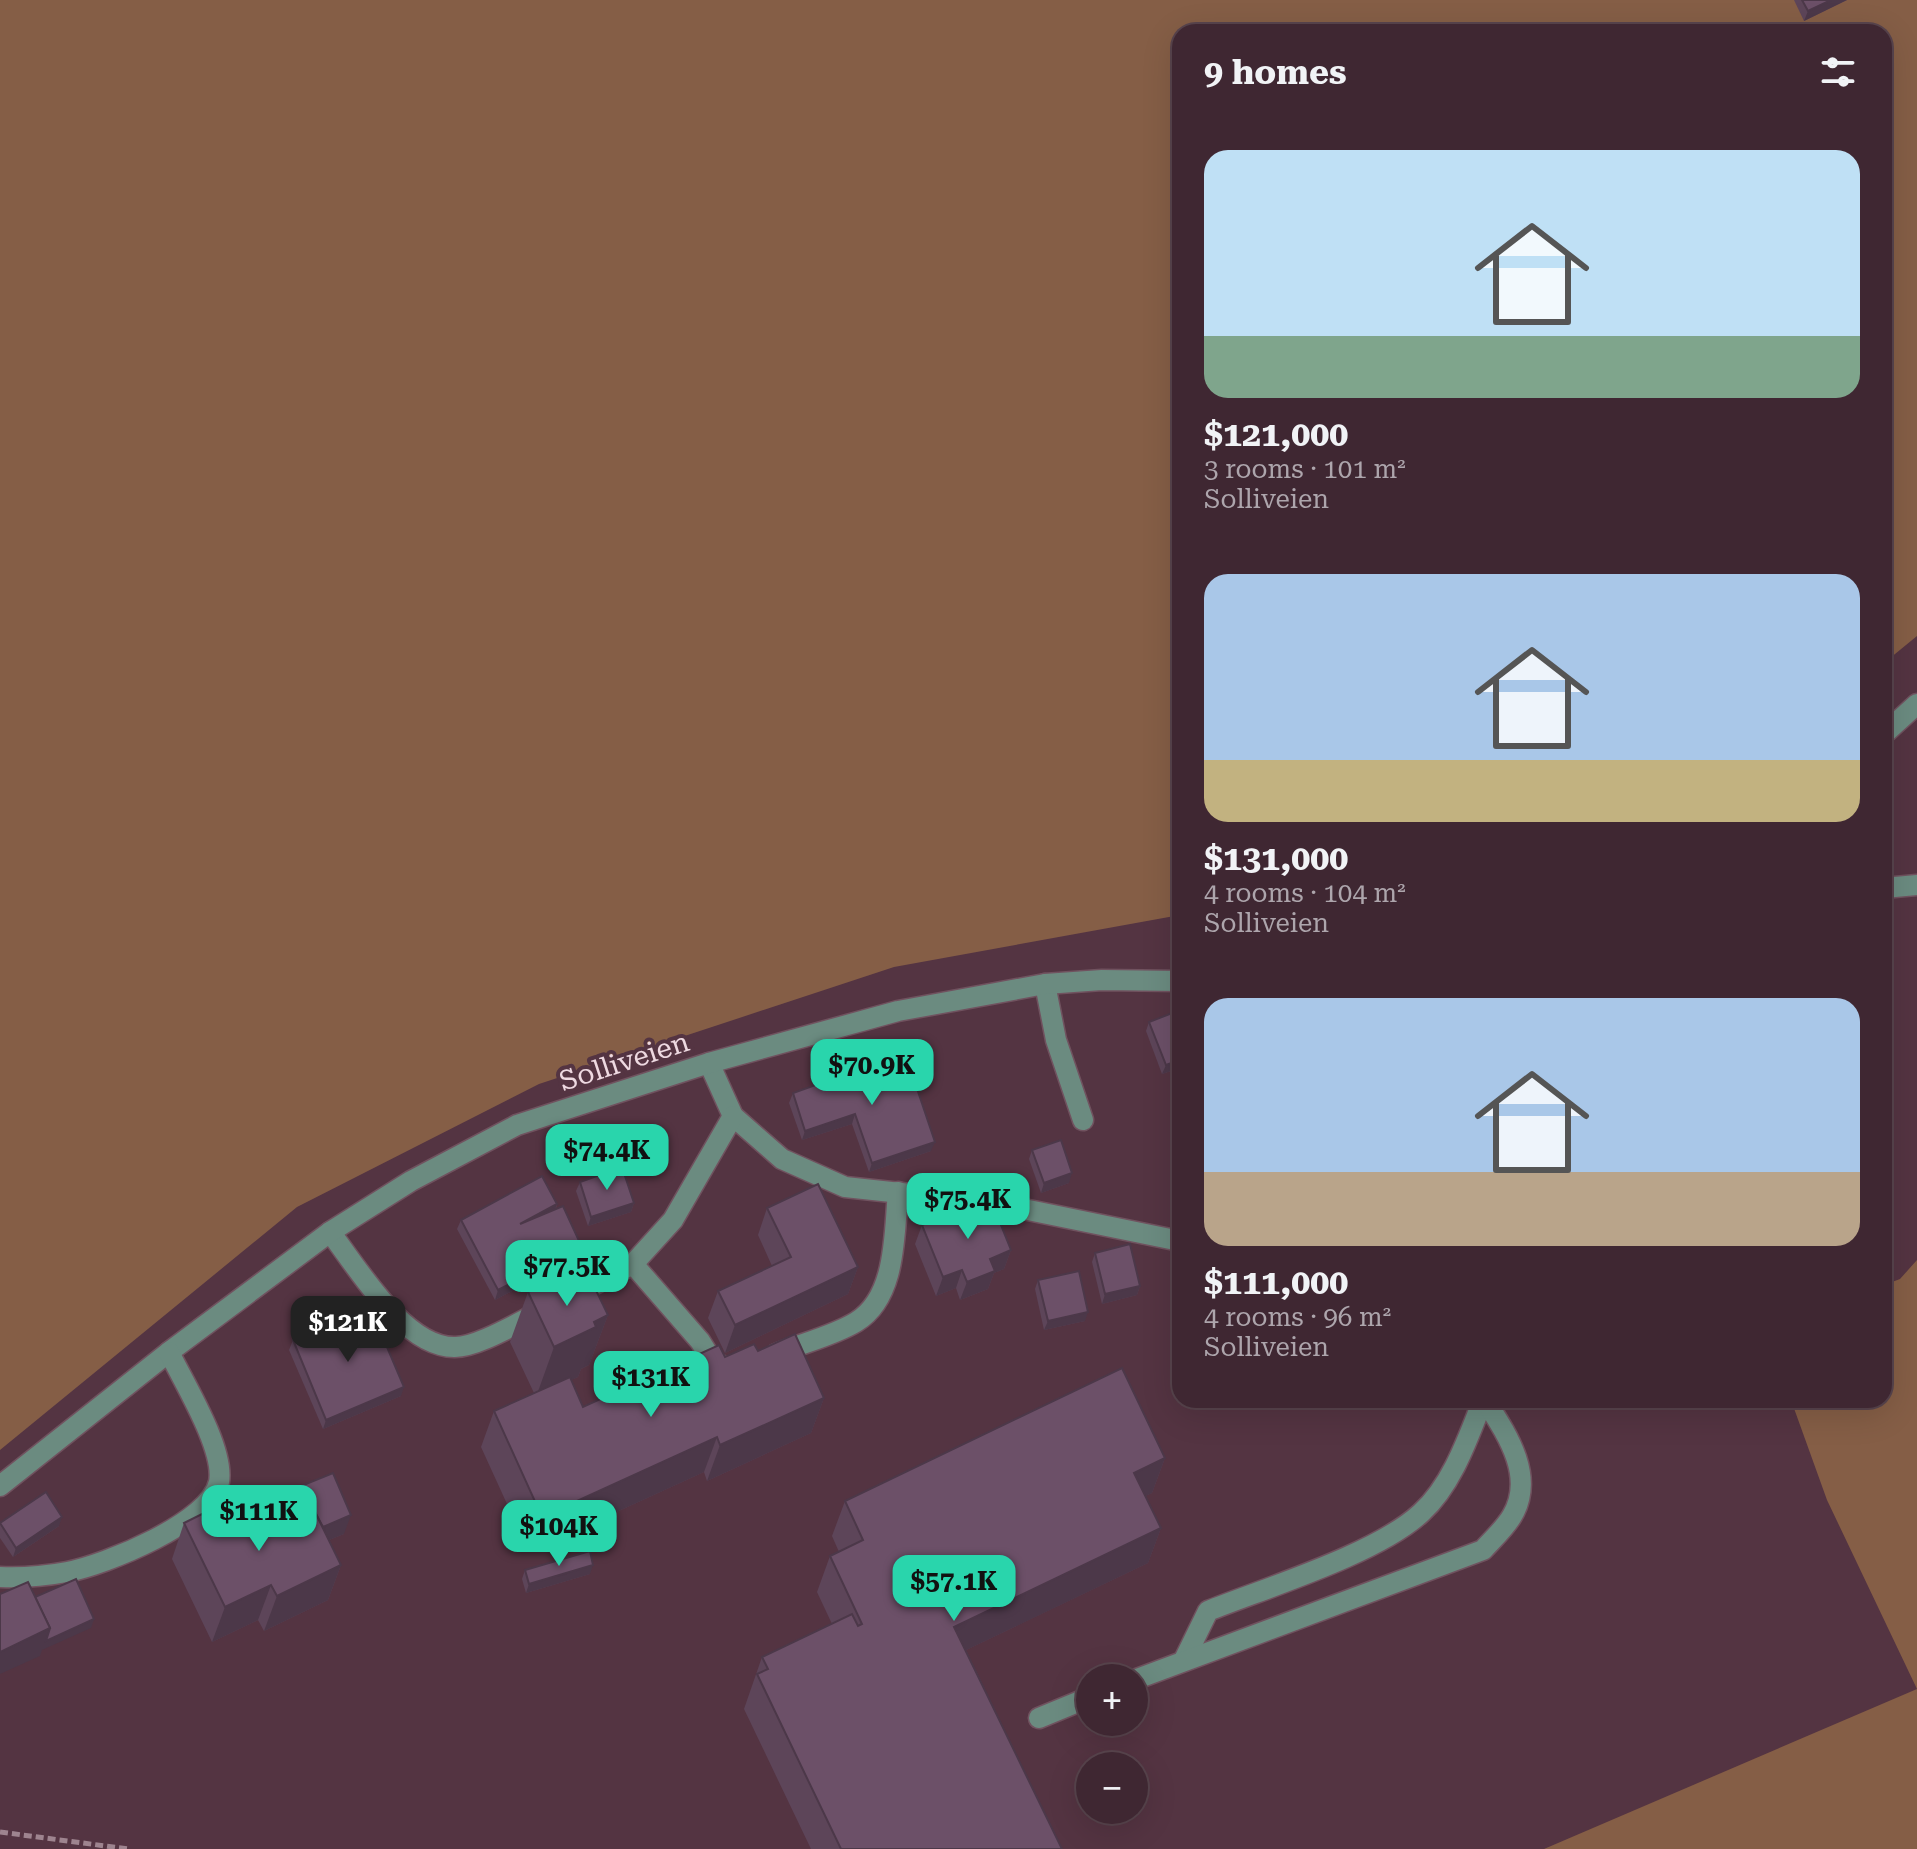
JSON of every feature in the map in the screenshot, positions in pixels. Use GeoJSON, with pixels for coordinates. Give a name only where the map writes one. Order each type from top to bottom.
{"type":"FeatureCollection","features":[{"type":"Feature","properties":{"kind":"street"},"geometry":{"type":"LineString","coordinates":[[1892,727],[1917,704]]}},
{"type":"Feature","properties":{"kind":"street"},"geometry":{"type":"LineString","coordinates":[[1892,887],[1917,885]]}},
{"type":"Feature","properties":{"kind":"street","name":"Solliveien"},"geometry":{"type":"LineString","coordinates":[[0,1486],[169,1352],[330,1232],[411,1181],[517,1125],[709,1063],[898,1011],[1045,984],[1172,981]]}},
{"type":"Feature","properties":{"kind":"street"},"geometry":{"type":"LineString","coordinates":[[1045,984],[1056,1040],[1083,1120]]}},
{"type":"Feature","properties":{"kind":"street"},"geometry":{"type":"LineString","coordinates":[[709,1063],[733,1116],[782,1159],[845,1187],[994,1203],[1172,1239]]}},
{"type":"Feature","properties":{"kind":"street"},"geometry":{"type":"LineString","coordinates":[[330,1232],[394,1314],[424,1341],[455,1348],[503,1331],[633,1264],[673,1220],[733,1116]]}},
{"type":"Feature","properties":{"kind":"street"},"geometry":{"type":"LineString","coordinates":[[633,1264],[700,1341],[715,1365],[746,1366],[858,1321],[881,1295],[890,1264],[898,1192]]}},
{"type":"Feature","properties":{"kind":"street"},"geometry":{"type":"LineString","coordinates":[[0,1577],[55,1574],[97,1564],[197,1515],[213,1499],[219,1480],[219,1458],[169,1352]]}},
{"type":"Feature","properties":{"kind":"street"},"geometry":{"type":"LineString","coordinates":[[1184,1660],[1208,1611],[1365,1548],[1421,1513],[1458,1461],[1481,1408]]}},
{"type":"Feature","properties":{"kind":"street"},"geometry":{"type":"LineString","coordinates":[[1148,1674],[1483,1550],[1513,1515],[1521,1489],[1515,1447],[1489,1408]]}},
{"type":"Feature","properties":{"kind":"street"},"geometry":{"type":"LineString","coordinates":[[1039,1718],[1076,1703]]}},
{"type":"Feature","properties":{"kind":"path"},"geometry":{"type":"LineString","coordinates":[[0,1832],[128,1849]]}},
{"type":"Feature","properties":{"kind":"shaded area"},"geometry":{"type":"Polygon","coordinates":[[[0,0],[1917,0],[1917,636],[1892,656],[1892,24],[1172,24],[1172,916],[894,967],[539,1084],[297,1207],[0,1450],[0,0]]]}},
{"type":"Feature","properties":{"kind":"shaded area"},"geometry":{"type":"Polygon","coordinates":[[[1917,1260],[1917,1689],[1827,1500],[1794,1408],[1892,1408],[1892,1282],[1900,1279],[1917,1260]]]}},
{"type":"Feature","properties":{"kind":"shaded area"},"geometry":{"type":"Polygon","coordinates":[[[1917,1689],[1917,1849],[1544,1849],[1917,1689]]]}},
{"type":"Feature","properties":{"kind":"building"},"geometry":{"type":"Polygon","coordinates":[[[1802,0],[1831,0],[1808,11],[1802,0]]]}},
{"type":"Feature","properties":{"kind":"building"},"geometry":{"type":"Polygon","coordinates":[[[1172,1013],[1172,1063],[1166,1065],[1149,1022],[1172,1013]]]}},
{"type":"Feature","properties":{"kind":"building"},"geometry":{"type":"Polygon","coordinates":[[[905,1053],[935,1142],[872,1163],[855,1114],[805,1131],[793,1093],[905,1053]]]}},
{"type":"Feature","properties":{"kind":"building"},"geometry":{"type":"Polygon","coordinates":[[[1061,1140],[1072,1173],[1044,1183],[1032,1150],[1061,1140]]]}},
{"type":"Feature","properties":{"kind":"building"},"geometry":{"type":"Polygon","coordinates":[[[622,1167],[634,1203],[591,1217],[580,1182],[622,1167]]]}},
{"type":"Feature","properties":{"kind":"building"},"geometry":{"type":"Polygon","coordinates":[[[542,1176],[557,1204],[520,1224],[563,1206],[580,1243],[572,1246],[575,1250],[498,1290],[461,1220],[542,1176]]]}},
{"type":"Feature","properties":{"kind":"building"},"geometry":{"type":"Polygon","coordinates":[[[818,1184],[858,1267],[735,1325],[718,1291],[791,1257],[767,1208],[818,1184]]]}},
{"type":"Feature","properties":{"kind":"building"},"geometry":{"type":"Polygon","coordinates":[[[990,1198],[1011,1250],[990,1259],[995,1271],[967,1282],[962,1270],[943,1277],[922,1225],[990,1198]]]}},
{"type":"Feature","properties":{"kind":"building"},"geometry":{"type":"Polygon","coordinates":[[[1130,1244],[1140,1286],[1105,1294],[1095,1253],[1130,1244]]]}},
{"type":"Feature","properties":{"kind":"building"},"geometry":{"type":"Polygon","coordinates":[[[1079,1271],[1088,1312],[1048,1321],[1038,1280],[1079,1271]]]}},
{"type":"Feature","properties":{"kind":"building"},"geometry":{"type":"Polygon","coordinates":[[[570,1272],[578,1288],[592,1282],[608,1315],[594,1322],[596,1327],[554,1347],[528,1292],[570,1272]]]}},
{"type":"Feature","properties":{"kind":"building"},"geometry":{"type":"Polygon","coordinates":[[[370,1307],[404,1387],[326,1420],[293,1340],[370,1307]]]}},
{"type":"Feature","properties":{"kind":"building"},"geometry":{"type":"Polygon","coordinates":[[[795,1334],[824,1398],[720,1445],[717,1437],[542,1517],[494,1411],[570,1377],[583,1407],[719,1345],[725,1357],[754,1344],[758,1351],[795,1334]]]}},
{"type":"Feature","properties":{"kind":"building"},"geometry":{"type":"Polygon","coordinates":[[[1122,1368],[1165,1458],[1134,1473],[1161,1528],[954,1627],[1062,1849],[841,1849],[757,1674],[768,1669],[762,1657],[852,1614],[858,1626],[862,1624],[830,1556],[863,1540],[845,1501],[1122,1368]]]}},
{"type":"Feature","properties":{"kind":"building"},"geometry":{"type":"Polygon","coordinates":[[[333,1473],[351,1515],[323,1527],[315,1512],[303,1517],[293,1494],[298,1492],[296,1488],[333,1473]]]}},
{"type":"Feature","properties":{"kind":"building"},"geometry":{"type":"Polygon","coordinates":[[[46,1492],[62,1517],[16,1548],[0,1523],[46,1492]]]}},
{"type":"Feature","properties":{"kind":"building"},"geometry":{"type":"Polygon","coordinates":[[[232,1499],[249,1532],[266,1523],[271,1534],[315,1512],[341,1565],[277,1596],[271,1585],[225,1607],[184,1523],[232,1499]]]}},
{"type":"Feature","properties":{"kind":"building"},"geometry":{"type":"Polygon","coordinates":[[[590,1551],[593,1565],[529,1584],[525,1570],[590,1551]]]}},
{"type":"Feature","properties":{"kind":"building"},"geometry":{"type":"Polygon","coordinates":[[[76,1579],[94,1619],[46,1641],[50,1628],[35,1597],[76,1579]]]}},
{"type":"Feature","properties":{"kind":"building"},"geometry":{"type":"Polygon","coordinates":[[[28,1582],[50,1628],[0,1652],[0,1594],[28,1582]]]}}]}
